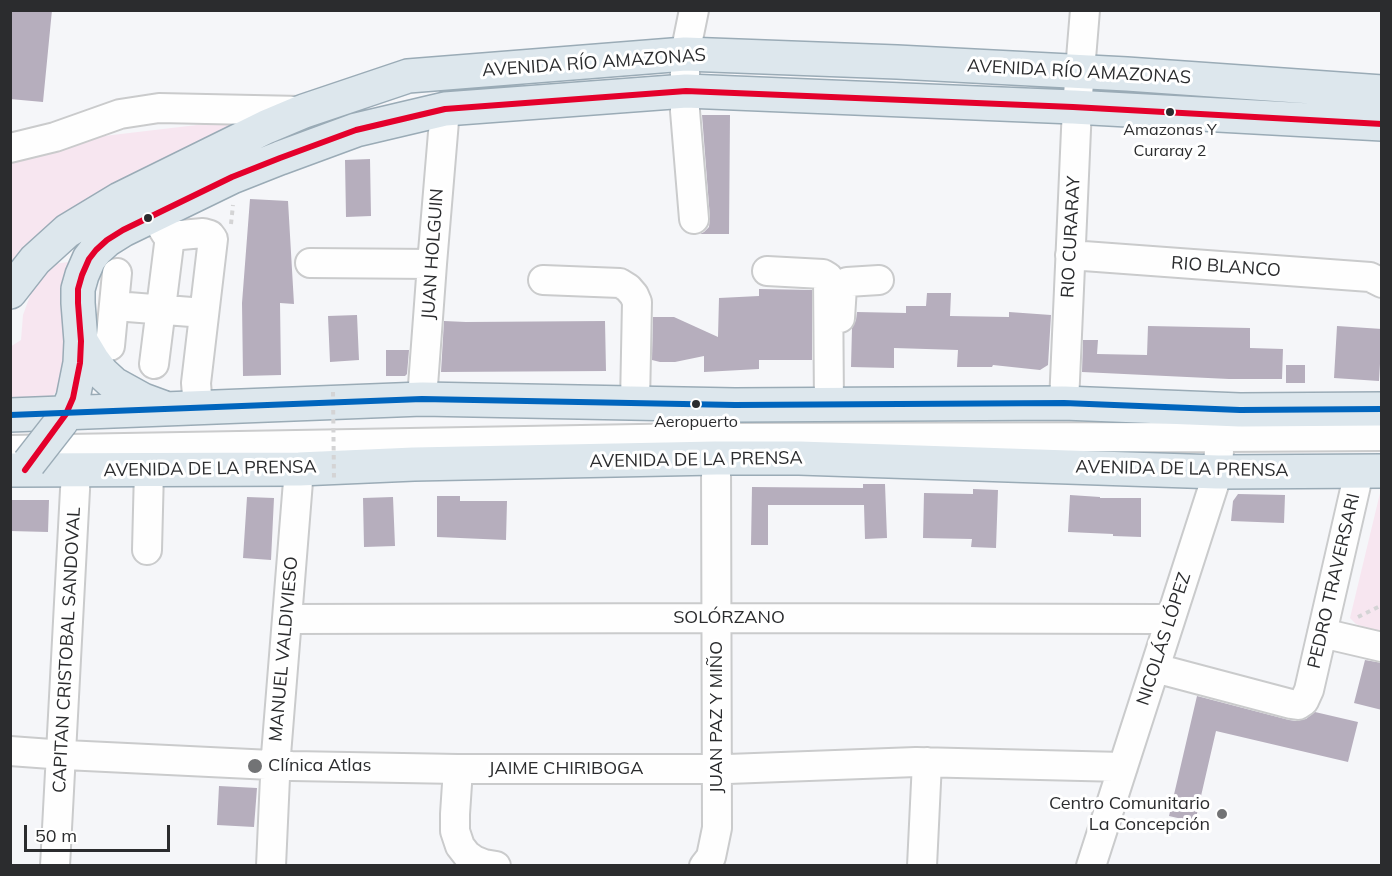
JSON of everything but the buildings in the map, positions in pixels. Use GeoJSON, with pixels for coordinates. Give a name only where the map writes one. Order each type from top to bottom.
{"type":"FeatureCollection","features":[{"type":"Feature","properties":{"kind":"main road","name":"AVENIDA RÍO AMAZONAS"},"geometry":{"type":"LineString","coordinates":[[10,291],[35,260],[67,231],[120,199],[266,127],[304,111],[408,76],[685,54],[1079,71],[1382,92]]}},
{"type":"Feature","properties":{"kind":"main road","name":"AVENIDA RÍO AMAZONAS"},"geometry":{"type":"LineString","coordinates":[[19,463],[64,418],[73,398],[77,377],[96,343],[78,311],[78,289],[89,259],[96,250],[123,230],[162,226],[232,177],[356,130],[445,109],[686,91],[1077,107],[1382,124]]}},
{"type":"Feature","properties":{"kind":"main road"},"geometry":{"type":"LineString","coordinates":[[96,343],[93,361],[114,384],[143,400],[182,409]]}},
{"type":"Feature","properties":{"kind":"main road","name":"AVENIDA DE LA PRENSA"},"geometry":{"type":"LineString","coordinates":[[10,415],[64,418],[182,409],[422,399],[636,403],[1064,403],[1219,442],[1374,464]]}},
{"type":"Feature","properties":{"kind":"main road","name":"AVENIDA DE LA PRENSA"},"geometry":{"type":"LineString","coordinates":[[19,463],[76,471],[299,469],[414,464],[716,458],[816,459],[1219,442],[1382,410]]}},
{"type":"Feature","properties":{"kind":"street"},"geometry":{"type":"LineString","coordinates":[[694,10],[685,54],[685,114],[694,219]]}},
{"type":"Feature","properties":{"kind":"street","name":"RIO CURARAY"},"geometry":{"type":"LineString","coordinates":[[1064,403],[1077,107],[1085,10]]}},
{"type":"Feature","properties":{"kind":"street"},"geometry":{"type":"LineString","coordinates":[[10,148],[55,137],[120,114],[159,108],[304,111]]}},
{"type":"Feature","properties":{"kind":"street","name":"JUAN HOLGUIN"},"geometry":{"type":"LineString","coordinates":[[422,399],[445,109]]}},
{"type":"Feature","properties":{"kind":"street"},"geometry":{"type":"LineString","coordinates":[[154,364],[161,309],[162,226],[203,232],[213,239],[196,383],[182,409]]}},
{"type":"Feature","properties":{"kind":"street","name":"RIO BLANCO"},"geometry":{"type":"LineString","coordinates":[[1070,255],[1371,277],[1382,283]]}},
{"type":"Feature","properties":{"kind":"street"},"geometry":{"type":"LineString","coordinates":[[310,263],[432,264]]}},
{"type":"Feature","properties":{"kind":"street"},"geometry":{"type":"LineString","coordinates":[[767,271],[823,274],[828,277],[832,404]]}},
{"type":"Feature","properties":{"kind":"street"},"geometry":{"type":"LineString","coordinates":[[96,343],[115,306],[117,273]]}},
{"type":"Feature","properties":{"kind":"street"},"geometry":{"type":"LineString","coordinates":[[543,280],[620,283],[634,295],[637,302],[636,403]]}},
{"type":"Feature","properties":{"kind":"street"},"geometry":{"type":"LineString","coordinates":[[832,404],[837,367],[842,287],[847,282],[879,280]]}},
{"type":"Feature","properties":{"kind":"street"},"geometry":{"type":"LineString","coordinates":[[115,306],[204,313]]}},
{"type":"Feature","properties":{"kind":"street"},"geometry":{"type":"LineString","coordinates":[[19,463],[706,438],[1219,442],[1382,436]]}},
{"type":"Feature","properties":{"kind":"street","name":"NICOLÁS LÓPEZ"},"geometry":{"type":"LineString","coordinates":[[1090,866],[1171,617],[1219,442]]}},
{"type":"Feature","properties":{"kind":"street","name":"JUAN PAZ Y MIÑO"},"geometry":{"type":"LineString","coordinates":[[704,866],[711,857],[717,828],[716,458]]}},
{"type":"Feature","properties":{"kind":"street","name":"PEDRO TRAVERSARI"},"geometry":{"type":"LineString","coordinates":[[1155,668],[1291,704],[1301,704],[1309,690],[1322,633],[1374,464]]}},
{"type":"Feature","properties":{"kind":"street","name":"MANUEL VALDIVIESO"},"geometry":{"type":"LineString","coordinates":[[271,866],[275,764],[299,469]]}},
{"type":"Feature","properties":{"kind":"street"},"geometry":{"type":"LineString","coordinates":[[147,550],[149,470]]}},
{"type":"Feature","properties":{"kind":"street","name":"CAPITAN CRISTOBAL SANDOVAL"},"geometry":{"type":"LineString","coordinates":[[55,866],[76,471]]}},
{"type":"Feature","properties":{"kind":"street","name":"SOLÓRZANO"},"geometry":{"type":"LineString","coordinates":[[287,619],[1159,620],[1171,617]]}},
{"type":"Feature","properties":{"kind":"street"},"geometry":{"type":"LineString","coordinates":[[1322,633],[1382,647]]}},
{"type":"Feature","properties":{"kind":"street","name":"JAIME CHIRIBOGA"},"geometry":{"type":"LineString","coordinates":[[10,751],[292,766],[458,769],[718,769],[927,762],[1123,767]]}},
{"type":"Feature","properties":{"kind":"street"},"geometry":{"type":"LineString","coordinates":[[922,866],[927,762]]}},
{"type":"Feature","properties":{"kind":"street"},"geometry":{"type":"LineString","coordinates":[[458,769],[455,831],[460,846],[474,860],[496,866]]}},
{"type":"Feature","properties":{"kind":"path"},"geometry":{"type":"LineString","coordinates":[[333,392],[334,481]]}},
{"type":"Feature","properties":{"kind":"path"},"geometry":{"type":"LineString","coordinates":[[1356,618],[1382,605]]}},
{"type":"Feature","properties":{"kind":"shaded area"},"geometry":{"type":"Polygon","coordinates":[[[239,120],[11,281],[11,147],[239,120]]]}},
{"type":"Feature","properties":{"kind":"shaded area"},"geometry":{"type":"Polygon","coordinates":[[[68,262],[61,305],[66,378],[49,401],[11,402],[10,347],[21,340],[23,315],[35,282],[54,264],[68,262]]]}},
{"type":"Feature","properties":{"kind":"shaded area"},"geometry":{"type":"Polygon","coordinates":[[[1381,489],[1381,633],[1356,624],[1350,618],[1381,489]]]}},
{"type":"Feature","properties":{"kind":"transit line"},"geometry":{"type":"LineString","coordinates":[[25,470],[66,414],[73,398],[80,363],[78,289],[89,259],[96,250],[123,230],[232,177],[356,130],[445,109],[686,91],[1073,107],[1382,124]]}},
{"type":"Feature","properties":{"kind":"transit line"},"geometry":{"type":"LineString","coordinates":[[10,415],[422,399],[735,405],[1064,403],[1240,410],[1382,409]]}},
{"type":"Feature","properties":{"kind":"place","name":"Amazonas Y Curaray 2"},"geometry":{"type":"Point","coordinates":[1170,112]}},
{"type":"Feature","properties":{"kind":"place","name":"Aeropuerto"},"geometry":{"type":"Point","coordinates":[696,404]}},
{"type":"Feature","properties":{"kind":"place","name":"Clínica Atlas"},"geometry":{"type":"Point","coordinates":[255,766]}},
{"type":"Feature","properties":{"kind":"place","name":"Centro Comunitario La Concepción"},"geometry":{"type":"Point","coordinates":[1222,814]}}]}
